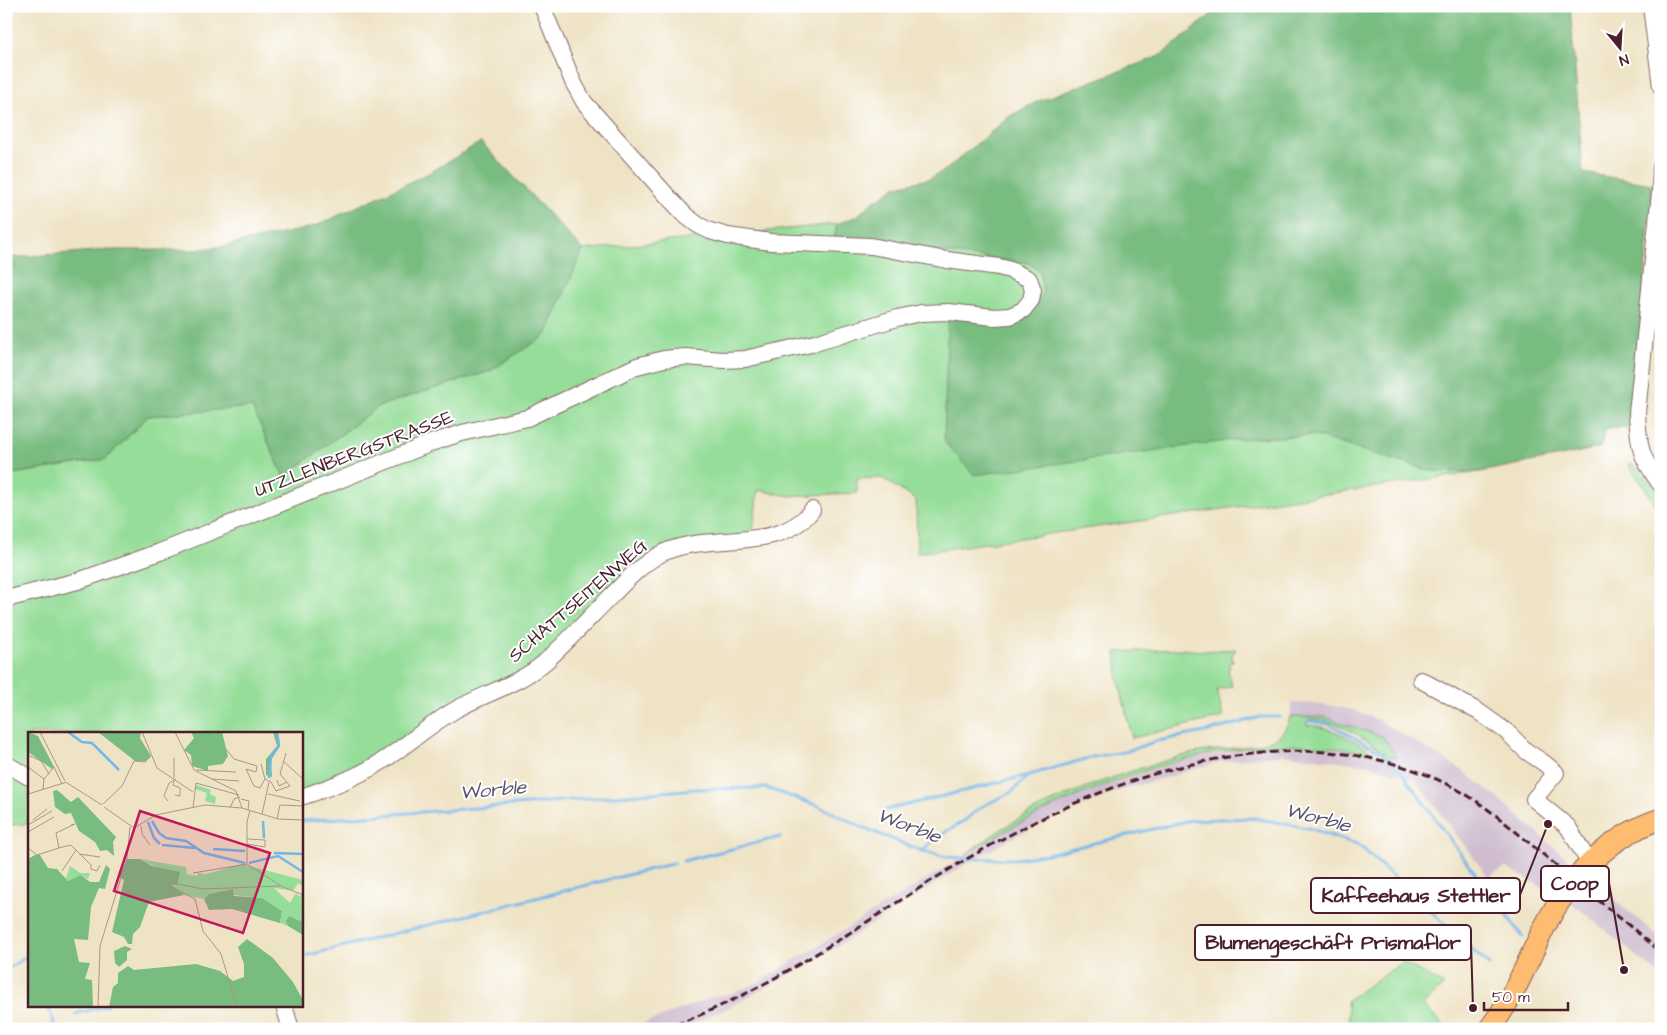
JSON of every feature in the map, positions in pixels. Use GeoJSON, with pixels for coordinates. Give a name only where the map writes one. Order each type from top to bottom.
{"type":"FeatureCollection","features":[{"type":"Feature","properties":{"kind":"main road"},"geometry":{"type":"LineString","coordinates":[[1489,1029],[1507,1001],[1556,907],[1569,888],[1590,864],[1625,835],[1640,826],[1661,819]]}},
{"type":"Feature","properties":{"kind":"street","name":"UTZLENBERGSTRASSE"},"geometry":{"type":"LineString","coordinates":[[6,599],[78,580],[160,552],[434,442],[462,433],[527,418],[605,380],[664,358],[685,357],[745,360],[815,343],[896,318],[921,313],[949,312],[994,317],[1010,316],[1023,310],[1031,300],[1033,290],[1029,279],[1016,272],[999,267],[947,260],[871,246],[771,242],[740,238],[710,231],[698,225],[675,205],[584,102],[572,82],[542,6]]}},
{"type":"Feature","properties":{"kind":"street"},"geometry":{"type":"LineString","coordinates":[[1651,6],[1661,87]]}},
{"type":"Feature","properties":{"kind":"street"},"geometry":{"type":"LineString","coordinates":[[1661,167],[1660,193],[1637,413],[1638,439],[1643,460],[1661,485]]}},
{"type":"Feature","properties":{"kind":"street","name":"SCHATTSEITENWEG"},"geometry":{"type":"LineString","coordinates":[[302,797],[338,784],[382,762],[455,710],[518,681],[533,672],[627,580],[659,554],[692,544],[746,540],[767,536],[797,525],[806,519],[812,510]]}},
{"type":"Feature","properties":{"kind":"street"},"geometry":{"type":"LineString","coordinates":[[1422,680],[1479,712],[1507,732],[1526,752],[1556,773],[1534,799],[1568,827],[1590,864]]}},
{"type":"Feature","properties":{"kind":"street"},"geometry":{"type":"LineString","coordinates":[[6,764],[28,776]]}},
{"type":"Feature","properties":{"kind":"street"},"geometry":{"type":"LineString","coordinates":[[285,1008],[291,1029]]}},
{"type":"Feature","properties":{"kind":"shaded area"},"geometry":{"type":"Polygon","coordinates":[[[1661,256],[1661,338],[1654,338],[1649,337],[1661,256]]]}},
{"type":"Feature","properties":{"kind":"shaded area"},"geometry":{"type":"Polygon","coordinates":[[[1292,702],[1354,710],[1380,721],[1459,768],[1493,794],[1661,938],[1661,976],[1573,904],[1505,867],[1488,877],[1415,779],[1369,765],[1283,754],[1220,762],[1111,793],[1017,835],[969,862],[811,963],[722,1011],[677,1029],[630,1029],[712,997],[730,994],[759,982],[1012,827],[1072,798],[1127,778],[1189,759],[1265,746],[1337,748],[1397,758],[1359,730],[1343,723],[1324,717],[1290,717],[1292,702]]]}},
{"type":"Feature","properties":{"kind":"green space"},"geometry":{"type":"Polygon","coordinates":[[[1219,6],[1570,6],[1583,173],[1652,184],[1631,428],[1606,429],[1600,448],[1480,472],[1431,471],[1313,435],[1240,439],[974,475],[944,441],[948,311],[994,319],[1028,317],[1043,292],[1040,272],[1029,263],[834,240],[837,224],[857,216],[897,186],[929,179],[947,169],[1010,116],[1036,102],[1160,56],[1217,10],[1219,6]]]}},
{"type":"Feature","properties":{"kind":"green space"},"geometry":{"type":"Polygon","coordinates":[[[481,142],[583,250],[546,335],[490,371],[379,406],[284,477],[252,407],[148,416],[106,459],[6,475],[6,258],[108,250],[196,250],[296,231],[318,225],[429,173],[481,142]]]}},
{"type":"Feature","properties":{"kind":"green space"},"geometry":{"type":"Polygon","coordinates":[[[837,224],[835,240],[1029,263],[1040,272],[1043,292],[1028,317],[994,319],[1240,439],[1313,435],[1431,471],[1480,472],[917,553],[916,500],[882,478],[857,479],[857,493],[790,496],[758,490],[752,539],[668,550],[558,649],[382,762],[302,797],[302,732],[28,732],[28,824],[6,825],[6,475],[106,459],[148,416],[252,406],[284,477],[379,406],[490,371],[545,335],[583,250],[837,224]]]}},
{"type":"Feature","properties":{"kind":"green space"},"geometry":{"type":"Polygon","coordinates":[[[1629,463],[1642,473],[1655,488],[1661,499],[1661,513],[1630,468],[1629,463]]]}},
{"type":"Feature","properties":{"kind":"green space"},"geometry":{"type":"Polygon","coordinates":[[[1180,649],[1204,651],[1236,649],[1232,655],[1233,662],[1229,663],[1230,668],[1228,669],[1232,686],[1217,690],[1223,717],[1132,738],[1118,678],[1116,652],[1180,649]]]}},
{"type":"Feature","properties":{"kind":"green space"},"geometry":{"type":"Polygon","coordinates":[[[1290,717],[1324,717],[1383,737],[1397,758],[1387,755],[1367,740],[1334,723],[1308,720],[1306,725],[1333,731],[1374,754],[1319,746],[1278,745],[1226,751],[1187,759],[1109,783],[1071,798],[999,834],[966,854],[1017,820],[1073,793],[1131,771],[1190,754],[1268,742],[1281,734],[1287,726],[1290,717]]]}},
{"type":"Feature","properties":{"kind":"green space"},"geometry":{"type":"Polygon","coordinates":[[[1403,962],[1444,985],[1423,1005],[1447,1029],[1350,1029],[1347,1000],[1403,962]]]}},
{"type":"Feature","properties":{"kind":"waterway"},"geometry":{"type":"LineString","coordinates":[[886,810],[1029,775],[1093,757],[1124,752],[1157,741],[1210,731],[1260,717],[1280,717]]}},
{"type":"Feature","properties":{"kind":"waterway"},"geometry":{"type":"LineString","coordinates":[[1308,721],[1329,724],[1381,752],[1401,771],[1523,937]]}},
{"type":"Feature","properties":{"kind":"waterway"},"geometry":{"type":"LineString","coordinates":[[923,850],[937,837],[964,821],[981,807],[1012,792],[1027,777]]}},
{"type":"Feature","properties":{"kind":"waterway","name":"Worble"},"geometry":{"type":"LineString","coordinates":[[302,821],[695,789],[766,788],[819,806],[864,828],[922,851],[947,857],[1015,859],[1048,854],[1191,820],[1254,818],[1308,828],[1359,845],[1489,965]]}},
{"type":"Feature","properties":{"kind":"waterway"},"geometry":{"type":"LineString","coordinates":[[683,861],[780,837]]}},
{"type":"Feature","properties":{"kind":"waterway"},"geometry":{"type":"LineString","coordinates":[[302,957],[675,863]]}},
{"type":"Feature","properties":{"kind":"waterway","name":"Worble"},"geometry":{"type":"LineString","coordinates":[[6,970],[28,956]]}},
{"type":"Feature","properties":{"kind":"waterway"},"geometry":{"type":"LineString","coordinates":[[49,1008],[56,1029]]}},
{"type":"Feature","properties":{"kind":"waterway"},"geometry":{"type":"LineString","coordinates":[[75,1014],[99,1008]]}},
{"type":"Feature","properties":{"kind":"railway"},"geometry":{"type":"LineString","coordinates":[[664,1029],[703,1014],[776,977],[846,936],[950,869],[1026,826],[1066,807],[1107,790],[1190,764],[1233,756],[1277,752],[1322,752],[1367,758],[1411,769],[1453,787],[1498,817],[1661,952]]}},
{"type":"Feature","properties":{"kind":"place","name":"Kaffeehaus Stettler"},"geometry":{"type":"Point","coordinates":[1548,824]}},
{"type":"Feature","properties":{"kind":"place","name":"Coop"},"geometry":{"type":"Point","coordinates":[1624,970]}},
{"type":"Feature","properties":{"kind":"place","name":"Blumengeschäft Prismaflor"},"geometry":{"type":"Point","coordinates":[1473,1008]}}]}
